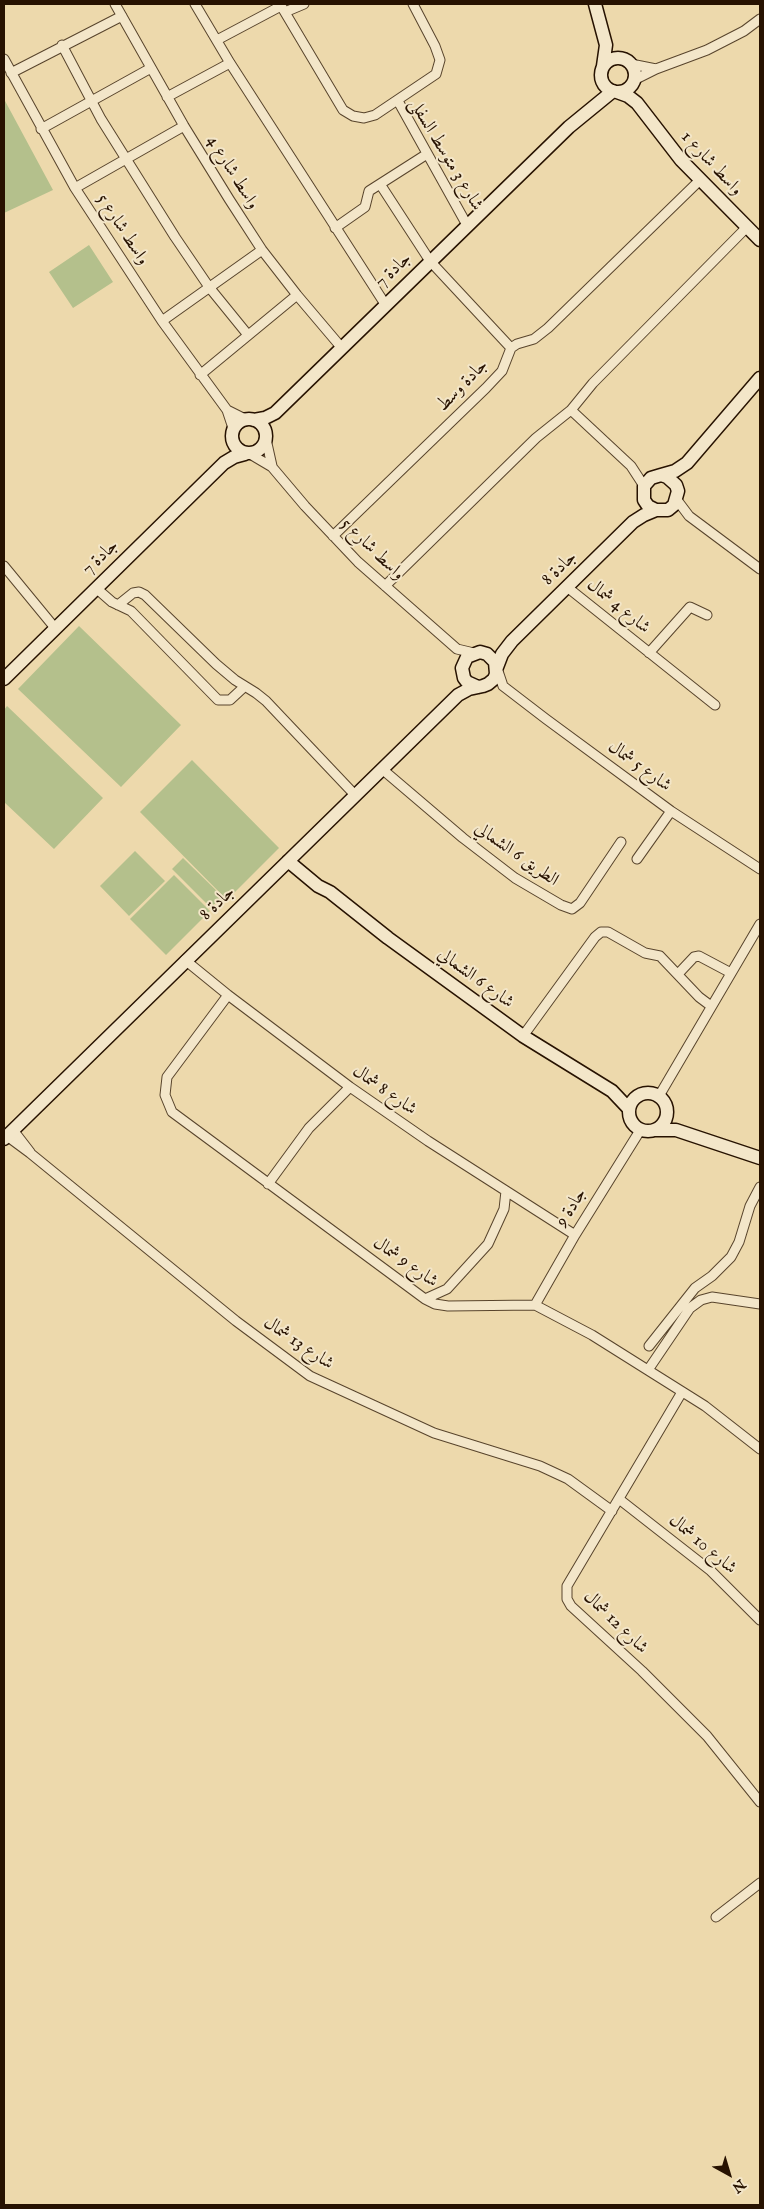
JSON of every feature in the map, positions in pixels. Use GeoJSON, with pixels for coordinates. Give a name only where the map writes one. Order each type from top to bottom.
{"type":"FeatureCollection","features":[{"type":"Feature","properties":{"kind":"main road"},"geometry":{"type":"LineString","coordinates":[[595,4],[606,46],[602,71],[605,86],[615,92],[626,90],[634,81],[634,69],[604,35]]}},
{"type":"Feature","properties":{"kind":"main road"},"geometry":{"type":"LineString","coordinates":[[602,71],[610,60],[626,61]]}},
{"type":"Feature","properties":{"kind":"main road","name":"جادة 7"},"geometry":{"type":"LineString","coordinates":[[583,113],[594,97],[602,71]]}},
{"type":"Feature","properties":{"kind":"main road","name":"واسط شارع 1"},"geometry":{"type":"LineString","coordinates":[[634,81],[640,108]]}},
{"type":"Feature","properties":{"kind":"main road","name":"جادة 7"},"geometry":{"type":"LineString","coordinates":[[250,420],[265,418],[275,413],[583,113],[615,92]]}},
{"type":"Feature","properties":{"kind":"main road","name":"واسط شارع 1"},"geometry":{"type":"LineString","coordinates":[[615,92],[628,96],[640,108],[668,144],[700,180],[760,240]]}},
{"type":"Feature","properties":{"kind":"main road"},"geometry":{"type":"LineString","coordinates":[[687,463],[681,477],[678,496],[662,510],[648,506],[643,490],[647,481],[675,471],[687,463],[760,378]]}},
{"type":"Feature","properties":{"kind":"main road","name":"جادة 7"},"geometry":{"type":"LineString","coordinates":[[266,436],[275,413]]}},
{"type":"Feature","properties":{"kind":"main road"},"geometry":{"type":"LineString","coordinates":[[250,420],[264,427],[266,436],[260,449],[248,454],[234,447],[232,435],[240,421],[250,420]]}},
{"type":"Feature","properties":{"kind":"main road","name":"جادة 7"},"geometry":{"type":"LineString","coordinates":[[224,463],[230,453],[232,435]]}},
{"type":"Feature","properties":{"kind":"main road","name":"جادة 7"},"geometry":{"type":"LineString","coordinates":[[4,679],[224,463],[234,457],[248,454]]}},
{"type":"Feature","properties":{"kind":"main road"},"geometry":{"type":"LineString","coordinates":[[659,476],[672,480],[678,496]]}},
{"type":"Feature","properties":{"kind":"main road","name":"جادة 8"},"geometry":{"type":"LineString","coordinates":[[633,522],[643,490]]}},
{"type":"Feature","properties":{"kind":"main road","name":"جادة 8"},"geometry":{"type":"LineString","coordinates":[[497,667],[502,654],[512,641],[633,522],[662,510]]}},
{"type":"Feature","properties":{"kind":"main road","name":"جادة 8"},"geometry":{"type":"LineString","coordinates":[[477,652],[512,641]]}},
{"type":"Feature","properties":{"kind":"main road"},"geometry":{"type":"LineString","coordinates":[[477,652],[492,657],[497,667],[494,679],[481,687],[472,686],[463,673],[467,657],[477,652]]}},
{"type":"Feature","properties":{"kind":"main road","name":"جادة 8"},"geometry":{"type":"LineString","coordinates":[[458,696],[463,673]]}},
{"type":"Feature","properties":{"kind":"main road","name":"جادة 8"},"geometry":{"type":"LineString","coordinates":[[8,1135],[185,960],[458,696],[468,689],[481,687]]}},
{"type":"Feature","properties":{"kind":"main road","name":"شارع 6 الشمالي"},"geometry":{"type":"LineString","coordinates":[[291,858],[325,883],[330,892],[388,938],[523,1036],[606,1087],[618,1096],[629,1109]]}},
{"type":"Feature","properties":{"kind":"main road","name":"شارع 6 الشمالي"},"geometry":{"type":"LineString","coordinates":[[606,1087],[640,1094]]}},
{"type":"Feature","properties":{"kind":"main road"},"geometry":{"type":"LineString","coordinates":[[694,1136],[679,1126],[668,1114],[664,1100],[653,1093],[640,1094],[635,1098],[629,1109],[632,1121],[641,1129],[670,1129],[760,1158]]}},
{"type":"Feature","properties":{"kind":"main road"},"geometry":{"type":"LineString","coordinates":[[655,1130],[665,1121],[668,1114]]}},
{"type":"Feature","properties":{"kind":"street","name":"واسط شارع 4"},"geometry":{"type":"LineString","coordinates":[[116,4],[184,126],[262,250],[297,296],[341,347]]}},
{"type":"Feature","properties":{"kind":"street"},"geometry":{"type":"LineString","coordinates":[[195,4],[230,63],[385,304]]}},
{"type":"Feature","properties":{"kind":"street"},"geometry":{"type":"LineString","coordinates":[[217,40],[282,7],[304,4]]}},
{"type":"Feature","properties":{"kind":"street"},"geometry":{"type":"LineString","coordinates":[[398,101],[436,74],[440,60],[435,46],[413,4]]}},
{"type":"Feature","properties":{"kind":"street","name":"شارع 3 متوسط السفلى"},"geometry":{"type":"LineString","coordinates":[[282,7],[343,110],[353,116],[364,118],[375,115],[398,101],[467,225]]}},
{"type":"Feature","properties":{"kind":"street"},"geometry":{"type":"LineString","coordinates":[[11,73],[62,45],[122,16]]}},
{"type":"Feature","properties":{"kind":"street"},"geometry":{"type":"LineString","coordinates":[[634,81],[656,69],[707,50],[744,31],[760,19]]}},
{"type":"Feature","properties":{"kind":"street"},"geometry":{"type":"LineString","coordinates":[[62,45],[91,101],[126,159],[209,287],[248,335]]}},
{"type":"Feature","properties":{"kind":"street","name":"واسط شارع 5"},"geometry":{"type":"LineString","coordinates":[[4,59],[41,129],[76,188],[162,321],[227,410],[232,435]]}},
{"type":"Feature","properties":{"kind":"street"},"geometry":{"type":"LineString","coordinates":[[626,61],[656,69]]}},
{"type":"Feature","properties":{"kind":"street"},"geometry":{"type":"LineString","coordinates":[[167,97],[230,63]]}},
{"type":"Feature","properties":{"kind":"street"},"geometry":{"type":"LineString","coordinates":[[41,129],[151,68]]}},
{"type":"Feature","properties":{"kind":"street"},"geometry":{"type":"LineString","coordinates":[[76,188],[184,126]]}},
{"type":"Feature","properties":{"kind":"street"},"geometry":{"type":"LineString","coordinates":[[335,228],[365,207],[369,191],[427,154]]}},
{"type":"Feature","properties":{"kind":"street"},"geometry":{"type":"LineString","coordinates":[[512,348],[517,344],[534,339],[548,328],[700,180]]}},
{"type":"Feature","properties":{"kind":"street","name":"جادة 7"},"geometry":{"type":"LineString","coordinates":[[380,184],[430,261],[512,348]]}},
{"type":"Feature","properties":{"kind":"street"},"geometry":{"type":"LineString","coordinates":[[385,586],[536,438],[571,410],[593,383],[747,227]]}},
{"type":"Feature","properties":{"kind":"street"},"geometry":{"type":"LineString","coordinates":[[162,321],[262,250]]}},
{"type":"Feature","properties":{"kind":"street"},"geometry":{"type":"LineString","coordinates":[[200,375],[297,296]]}},
{"type":"Feature","properties":{"kind":"street","name":"جادة وسط"},"geometry":{"type":"LineString","coordinates":[[333,536],[486,388],[502,371],[512,348]]}},
{"type":"Feature","properties":{"kind":"street","name":"واسط شارع 5"},"geometry":{"type":"LineString","coordinates":[[227,410],[250,420]]}},
{"type":"Feature","properties":{"kind":"street"},"geometry":{"type":"LineString","coordinates":[[571,410],[631,466],[643,490]]}},
{"type":"Feature","properties":{"kind":"street","name":"واسط شارع 5"},"geometry":{"type":"LineString","coordinates":[[266,436],[272,467]]}},
{"type":"Feature","properties":{"kind":"street","name":"واسط شارع 5"},"geometry":{"type":"LineString","coordinates":[[248,454],[272,467],[305,506],[358,562],[457,649]]}},
{"type":"Feature","properties":{"kind":"street"},"geometry":{"type":"LineString","coordinates":[[631,466],[659,476]]}},
{"type":"Feature","properties":{"kind":"street"},"geometry":{"type":"LineString","coordinates":[[678,496],[689,516]]}},
{"type":"Feature","properties":{"kind":"street"},"geometry":{"type":"LineString","coordinates":[[662,510],[689,516],[760,569]]}},
{"type":"Feature","properties":{"kind":"street"},"geometry":{"type":"LineString","coordinates":[[4,566],[54,628]]}},
{"type":"Feature","properties":{"kind":"street","name":"شارع 4 شمال"},"geometry":{"type":"LineString","coordinates":[[567,587],[714,706]]}},
{"type":"Feature","properties":{"kind":"street"},"geometry":{"type":"LineString","coordinates":[[96,588],[118,605],[134,614],[218,700],[230,700],[244,686]]}},
{"type":"Feature","properties":{"kind":"street"},"geometry":{"type":"LineString","coordinates":[[118,605],[132,593],[139,592],[145,594],[200,650],[234,680],[266,702],[355,795]]}},
{"type":"Feature","properties":{"kind":"street","name":"شارع 4 شمال"},"geometry":{"type":"LineString","coordinates":[[649,653],[690,607],[707,616]]}},
{"type":"Feature","properties":{"kind":"street"},"geometry":{"type":"LineString","coordinates":[[463,673],[457,649],[477,652]]}},
{"type":"Feature","properties":{"kind":"street"},"geometry":{"type":"LineString","coordinates":[[481,687],[503,686],[497,667]]}},
{"type":"Feature","properties":{"kind":"street","name":"شارع 5 شمال"},"geometry":{"type":"LineString","coordinates":[[503,686],[671,811],[760,869]]}},
{"type":"Feature","properties":{"kind":"street","name":"الطريق 6 الشمالي"},"geometry":{"type":"LineString","coordinates":[[382,769],[463,838],[515,878],[561,905],[572,909],[580,903],[621,842]]}},
{"type":"Feature","properties":{"kind":"street"},"geometry":{"type":"LineString","coordinates":[[637,859],[671,811]]}},
{"type":"Feature","properties":{"kind":"street"},"geometry":{"type":"LineString","coordinates":[[659,1096],[760,924]]}},
{"type":"Feature","properties":{"kind":"street"},"geometry":{"type":"LineString","coordinates":[[523,1036],[599,933],[608,932],[642,952],[660,956],[700,997],[712,1006]]}},
{"type":"Feature","properties":{"kind":"street"},"geometry":{"type":"LineString","coordinates":[[678,974],[692,959],[699,956],[731,973]]}},
{"type":"Feature","properties":{"kind":"street","name":"شارع 8 شمال"},"geometry":{"type":"LineString","coordinates":[[185,960],[228,995],[350,1087],[428,1141],[575,1235]]}},
{"type":"Feature","properties":{"kind":"street","name":"شارع 9 شمال"},"geometry":{"type":"LineString","coordinates":[[228,995],[174,1065],[167,1077],[165,1095],[172,1112],[425,1299],[448,1306],[535,1305],[592,1335],[705,1406],[760,1449]]}},
{"type":"Feature","properties":{"kind":"street"},"geometry":{"type":"LineString","coordinates":[[268,1184],[309,1128],[350,1087]]}},
{"type":"Feature","properties":{"kind":"street","name":"جادة 9"},"geometry":{"type":"LineString","coordinates":[[535,1305],[575,1235],[641,1129]]}},
{"type":"Feature","properties":{"kind":"street","name":"شارع 13 شمال"},"geometry":{"type":"LineString","coordinates":[[8,1135],[148,1251],[236,1321],[310,1376],[434,1432],[540,1466],[568,1479],[612,1511]]}},
{"type":"Feature","properties":{"kind":"street"},"geometry":{"type":"LineString","coordinates":[[649,1346],[694,1288],[712,1276],[731,1257],[739,1242],[750,1206],[760,1187]]}},
{"type":"Feature","properties":{"kind":"street"},"geometry":{"type":"LineString","coordinates":[[425,1299],[447,1289],[488,1244],[504,1209],[506,1191]]}},
{"type":"Feature","properties":{"kind":"street"},"geometry":{"type":"LineString","coordinates":[[648,1370],[690,1308],[702,1300],[712,1297],[760,1304]]}},
{"type":"Feature","properties":{"kind":"street","name":"شارع 12 شمال"},"geometry":{"type":"LineString","coordinates":[[682,1392],[567,1586],[568,1600],[571,1606],[642,1671],[707,1736],[760,1802]]}},
{"type":"Feature","properties":{"kind":"street","name":"شارع 10 شمال"},"geometry":{"type":"LineString","coordinates":[[619,1499],[711,1571],[760,1620]]}},
{"type":"Feature","properties":{"kind":"street"},"geometry":{"type":"LineString","coordinates":[[716,1917],[760,1883]]}},
{"type":"Feature","properties":{"kind":"green space"},"geometry":{"type":"Polygon","coordinates":[[[4,99],[53,190],[4,213],[4,99]]]}},
{"type":"Feature","properties":{"kind":"green space"},"geometry":{"type":"Polygon","coordinates":[[[89,245],[113,282],[73,308],[49,272],[89,245]]]}},
{"type":"Feature","properties":{"kind":"green space"},"geometry":{"type":"Polygon","coordinates":[[[79,626],[181,725],[121,787],[18,689],[79,626]]]}},
{"type":"Feature","properties":{"kind":"green space"},"geometry":{"type":"Polygon","coordinates":[[[7,706],[103,798],[54,849],[4,802],[4,710],[7,706]]]}},
{"type":"Feature","properties":{"kind":"green space"},"geometry":{"type":"Polygon","coordinates":[[[192,760],[279,848],[227,900],[140,812],[192,760]]]}},
{"type":"Feature","properties":{"kind":"green space"},"geometry":{"type":"Polygon","coordinates":[[[135,851],[165,881],[129,916],[100,886],[135,851]]]}},
{"type":"Feature","properties":{"kind":"green space"},"geometry":{"type":"Polygon","coordinates":[[[183,858],[222,896],[211,908],[172,869],[183,858]]]}},
{"type":"Feature","properties":{"kind":"green space"},"geometry":{"type":"Polygon","coordinates":[[[174,875],[210,911],[166,955],[130,919],[174,875]]]}}]}
